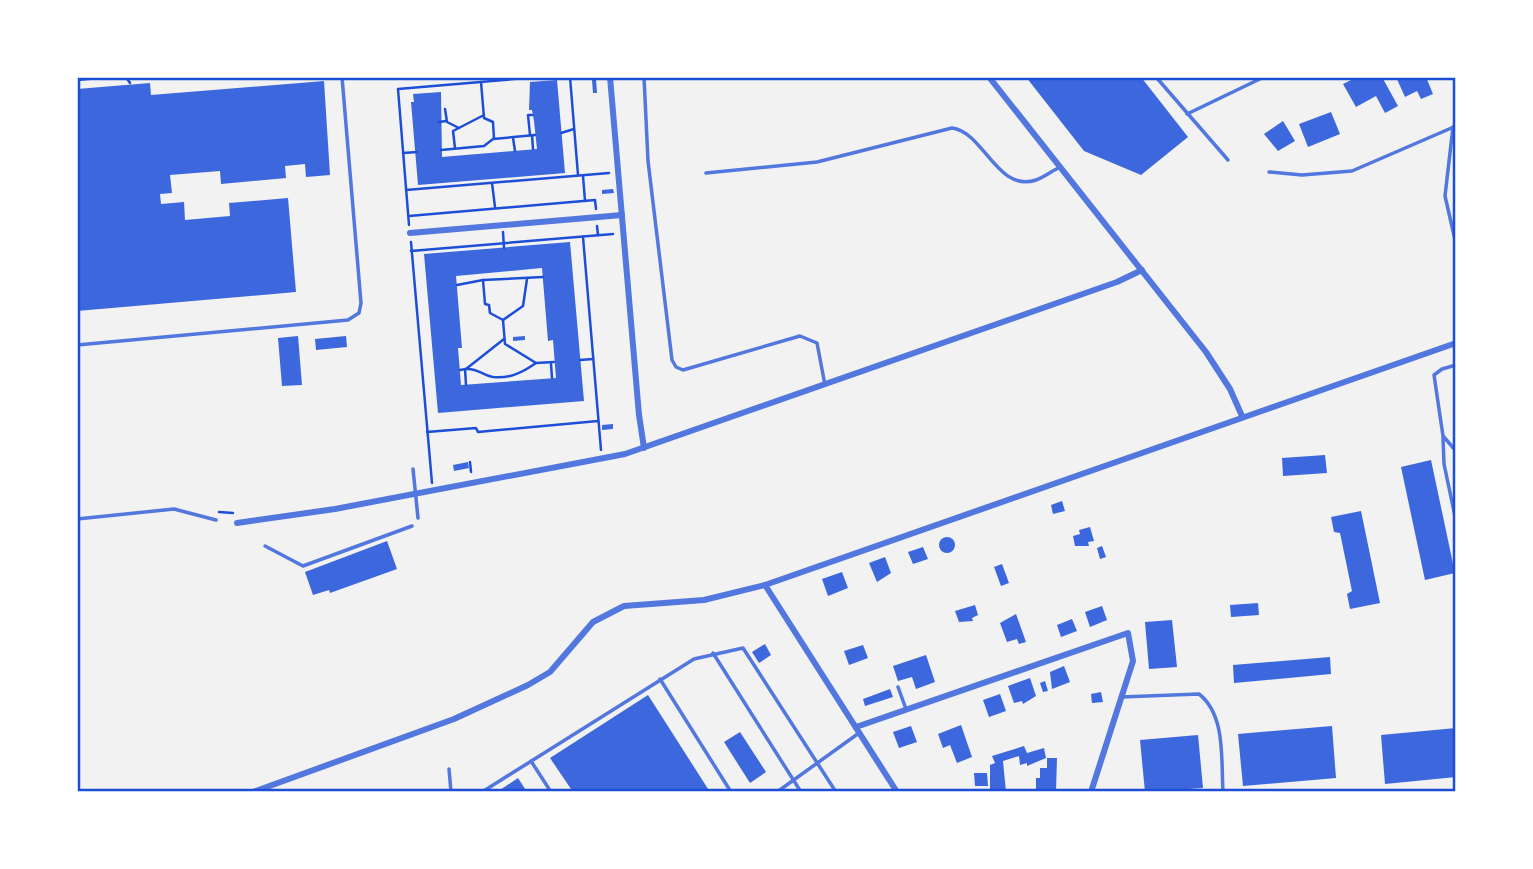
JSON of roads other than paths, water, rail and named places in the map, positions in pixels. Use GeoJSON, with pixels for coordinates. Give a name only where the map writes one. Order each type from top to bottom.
{"type":"FeatureCollection","features":[{"type":"Feature","properties":{"kind":"street"},"geometry":{"type":"LineString","coordinates":[[610,77],[639,424],[644,448]]}},
{"type":"Feature","properties":{"kind":"street"},"geometry":{"type":"LineString","coordinates":[[989,77],[1219,371],[1242,416]]}},
{"type":"Feature","properties":{"kind":"street"},"geometry":{"type":"LineString","coordinates":[[410,233],[622,215]]}},
{"type":"Feature","properties":{"kind":"street"},"geometry":{"type":"LineString","coordinates":[[237,523],[324,511],[596,461],[644,448],[1130,277],[1142,270]]}},
{"type":"Feature","properties":{"kind":"street"},"geometry":{"type":"LineString","coordinates":[[253,792],[454,719],[528,685],[550,672],[593,622],[624,606],[704,600],[765,585],[1456,343]]}},
{"type":"Feature","properties":{"kind":"street"},"geometry":{"type":"LineString","coordinates":[[765,585],[897,792]]}},
{"type":"Feature","properties":{"kind":"street"},"geometry":{"type":"LineString","coordinates":[[858,730],[906,709],[1128,633],[1133,661],[1091,792]]}},
{"type":"Feature","properties":{"kind":"lane"},"geometry":{"type":"LineString","coordinates":[[77,345],[348,320],[359,313],[361,303],[342,77]]}},
{"type":"Feature","properties":{"kind":"lane"},"geometry":{"type":"LineString","coordinates":[[644,77],[648,161],[672,360],[676,367],[683,370],[800,337],[817,343],[825,385]]}},
{"type":"Feature","properties":{"kind":"lane"},"geometry":{"type":"LineString","coordinates":[[1156,77],[1228,160]]}},
{"type":"Feature","properties":{"kind":"lane"},"geometry":{"type":"LineString","coordinates":[[1187,114],[1264,77]]}},
{"type":"Feature","properties":{"kind":"lane"},"geometry":{"type":"LineString","coordinates":[[1269,172],[1302,175],[1352,171],[1455,127]]}},
{"type":"Feature","properties":{"kind":"lane"},"geometry":{"type":"LineString","coordinates":[[1455,127],[1445,196],[1456,244]]}},
{"type":"Feature","properties":{"kind":"lane"},"geometry":{"type":"LineString","coordinates":[[706,173],[817,162],[952,128],[966,133],[995,166],[1022,181],[1035,180],[1060,167]]}},
{"type":"Feature","properties":{"kind":"lane"},"geometry":{"type":"LineString","coordinates":[[1456,365],[1442,369],[1434,376],[1443,436],[1444,464],[1456,521]]}},
{"type":"Feature","properties":{"kind":"lane"},"geometry":{"type":"LineString","coordinates":[[1443,436],[1456,451]]}},
{"type":"Feature","properties":{"kind":"lane"},"geometry":{"type":"LineString","coordinates":[[413,469],[418,518]]}},
{"type":"Feature","properties":{"kind":"lane"},"geometry":{"type":"LineString","coordinates":[[77,519],[174,509],[216,520]]}},
{"type":"Feature","properties":{"kind":"lane"},"geometry":{"type":"LineString","coordinates":[[264,546],[303,566],[412,526]]}},
{"type":"Feature","properties":{"kind":"lane"},"geometry":{"type":"LineString","coordinates":[[482,792],[694,659],[743,648],[836,792]]}},
{"type":"Feature","properties":{"kind":"lane"},"geometry":{"type":"LineString","coordinates":[[713,653],[801,792]]}},
{"type":"Feature","properties":{"kind":"lane"},"geometry":{"type":"LineString","coordinates":[[660,679],[731,792]]}},
{"type":"Feature","properties":{"kind":"lane"},"geometry":{"type":"LineString","coordinates":[[898,687],[906,709]]}},
{"type":"Feature","properties":{"kind":"lane"},"geometry":{"type":"LineString","coordinates":[[1120,697],[1199,694],[1208,701],[1217,716],[1223,792]]}},
{"type":"Feature","properties":{"kind":"lane"},"geometry":{"type":"LineString","coordinates":[[777,792],[858,730]]}},
{"type":"Feature","properties":{"kind":"lane"},"geometry":{"type":"LineString","coordinates":[[531,761],[551,792]]}},
{"type":"Feature","properties":{"kind":"lane"},"geometry":{"type":"LineString","coordinates":[[449,769],[451,792]]}}]}
